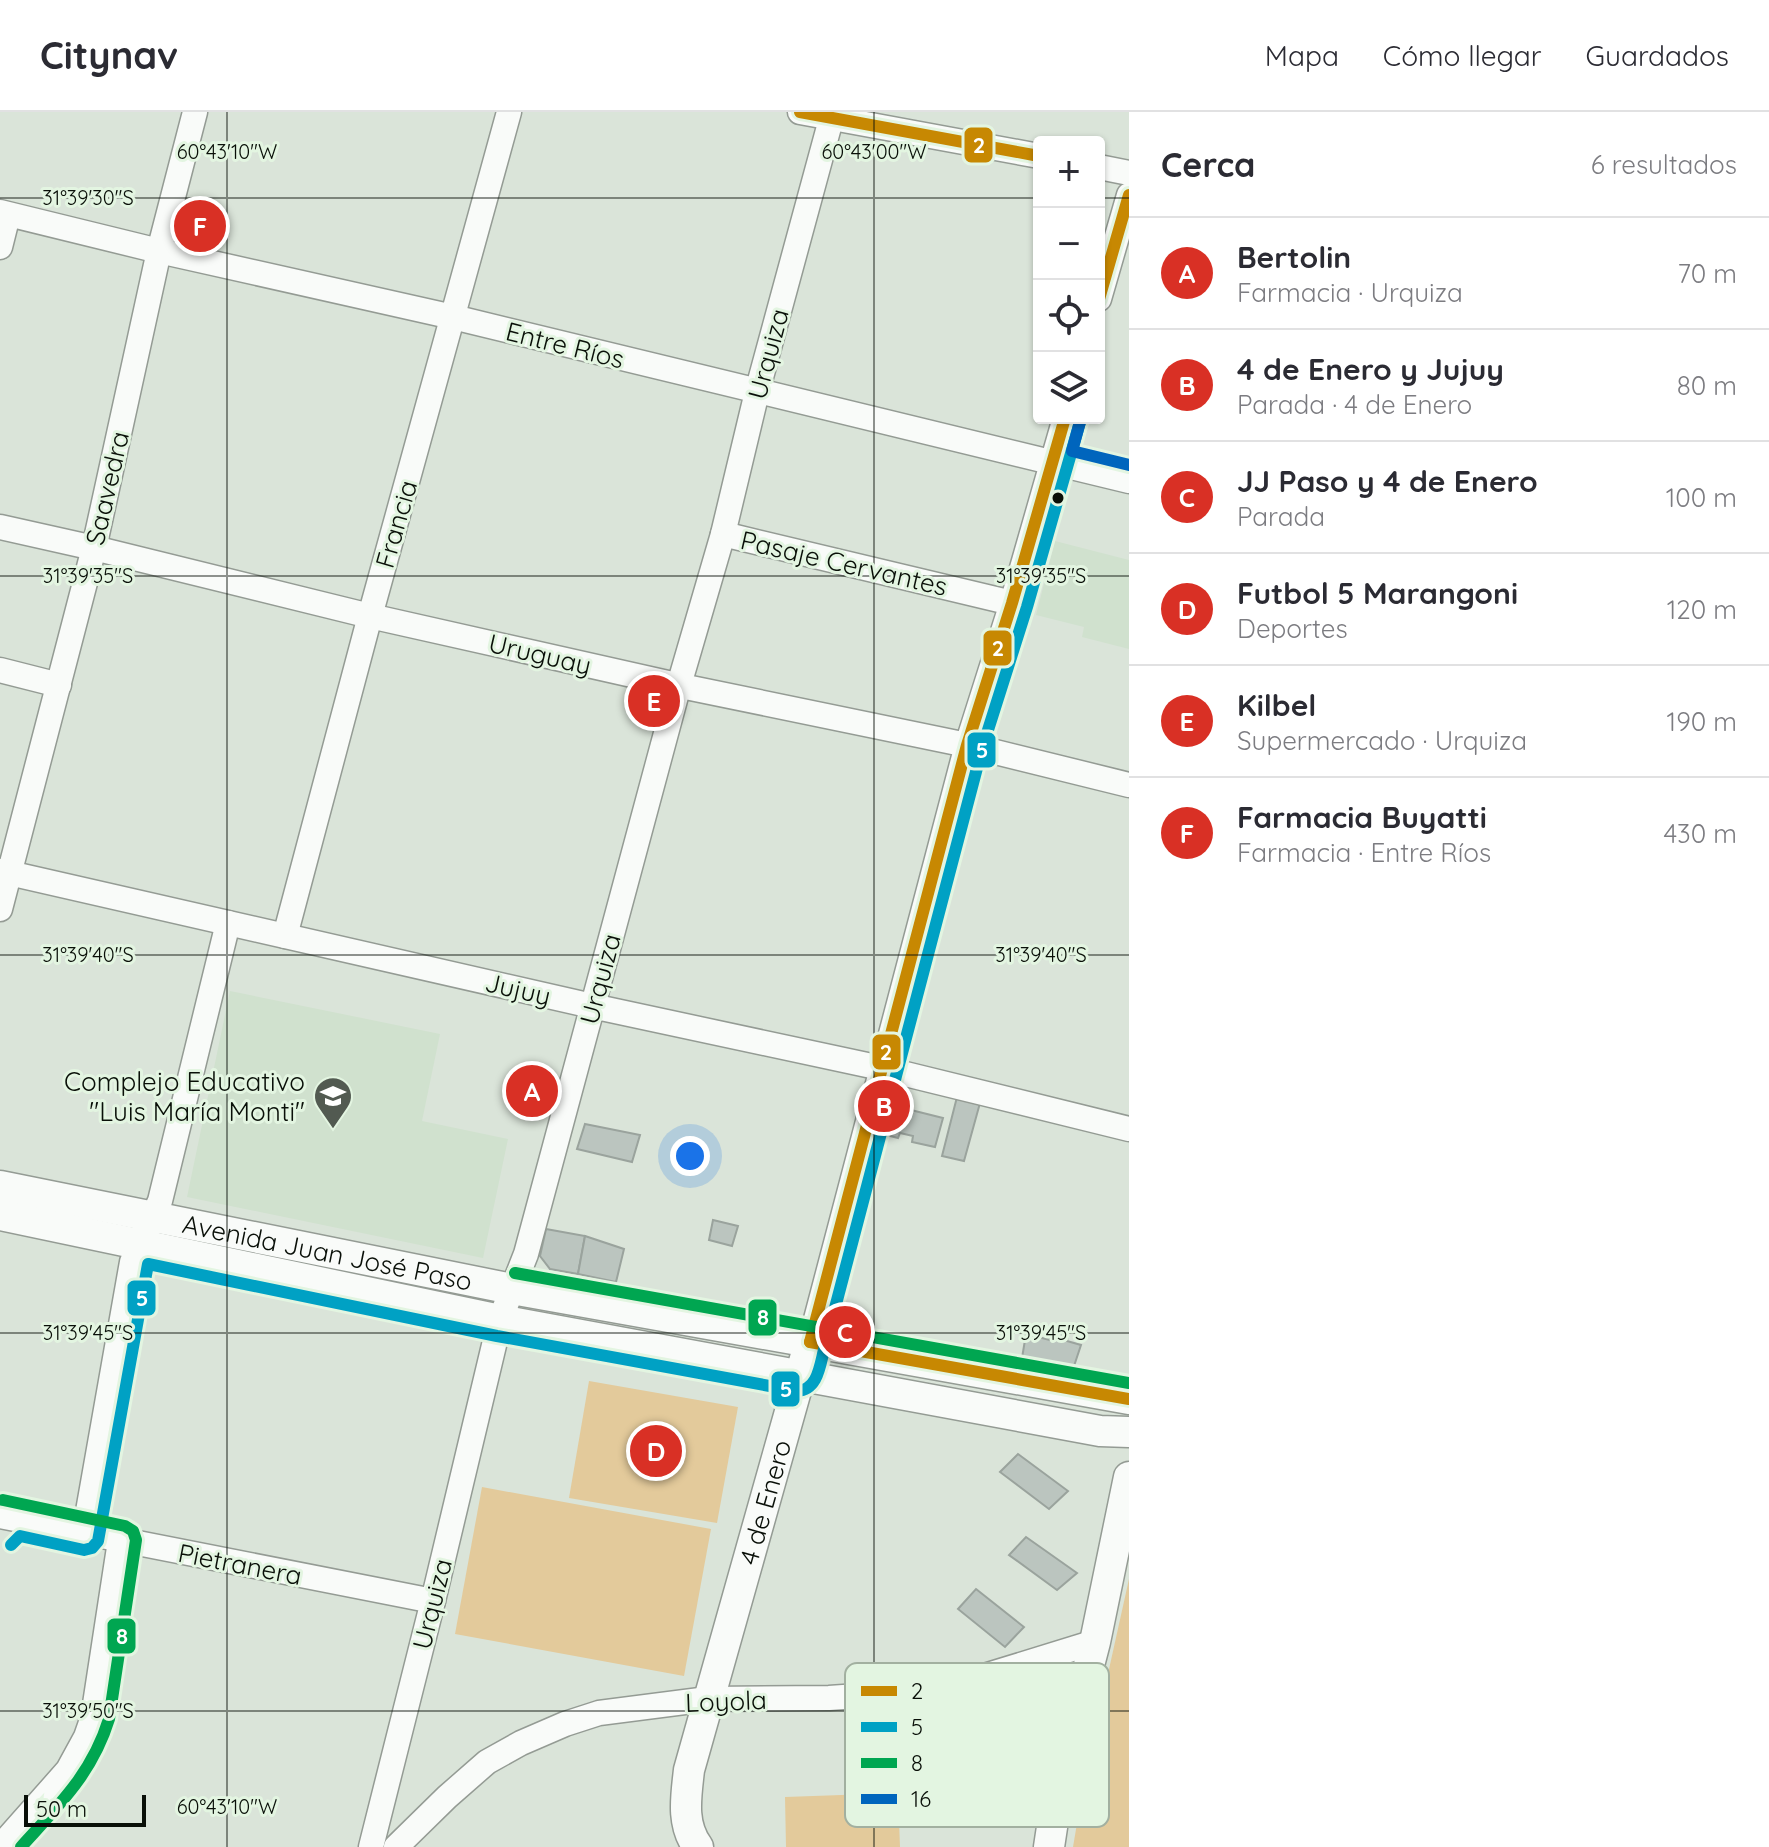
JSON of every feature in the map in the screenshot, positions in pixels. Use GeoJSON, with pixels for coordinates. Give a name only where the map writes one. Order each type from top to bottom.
{"type":"FeatureCollection","features":[{"type":"Feature","properties":{"kind":"main road","name":"Avenida Juan José Paso"},"geometry":{"type":"LineString","coordinates":[[0,1186],[512,1289],[1129,1399]]}},
{"type":"Feature","properties":{"kind":"main road","name":"Avenida Juan José Paso"},"geometry":{"type":"LineString","coordinates":[[0,1215],[500,1320],[1100,1431],[1129,1432]]}},
{"type":"Feature","properties":{"kind":"main road","name":"4 de Enero"},"geometry":{"type":"LineString","coordinates":[[698,1847],[688,1830],[686,1803],[689,1770],[810,1342]]}},
{"type":"Feature","properties":{"kind":"main road"},"geometry":{"type":"LineString","coordinates":[[1090,1663],[1129,1477]]}},
{"type":"Feature","properties":{"kind":"main road"},"geometry":{"type":"LineString","coordinates":[[1049,1847],[1052,1827]]}},
{"type":"Feature","properties":{"kind":"street","name":"Saavedra"},"geometry":{"type":"LineString","coordinates":[[0,909],[5,872],[59,685],[94,548],[159,251],[195,112]]}},
{"type":"Feature","properties":{"kind":"street","name":"Francia"},"geometry":{"type":"LineString","coordinates":[[285,936],[509,112]]}},
{"type":"Feature","properties":{"kind":"street"},"geometry":{"type":"LineString","coordinates":[[800,112],[832,115],[1033,155]]}},
{"type":"Feature","properties":{"kind":"street","name":"Urquiza"},"geometry":{"type":"LineString","coordinates":[[371,1847],[500,1320],[526,1254],[679,685],[723,534],[757,392],[832,115]]}},
{"type":"Feature","properties":{"kind":"street"},"geometry":{"type":"LineString","coordinates":[[1105,168],[1129,173]]}},
{"type":"Feature","properties":{"kind":"street"},"geometry":{"type":"LineString","coordinates":[[1104,280],[1129,195]]}},
{"type":"Feature","properties":{"kind":"street","name":"Entre Ríos"},"geometry":{"type":"LineString","coordinates":[[4,214],[453,317],[1129,481]]}},
{"type":"Feature","properties":{"kind":"street"},"geometry":{"type":"LineString","coordinates":[[0,247],[4,214]]}},
{"type":"Feature","properties":{"kind":"street","name":"4 de Enero"},"geometry":{"type":"LineString","coordinates":[[810,1342],[967,745],[1063,424]]}},
{"type":"Feature","properties":{"kind":"street","name":"Uruguay"},"geometry":{"type":"LineString","coordinates":[[0,527],[370,616],[967,745],[1129,785]]}},
{"type":"Feature","properties":{"kind":"street","name":"Pasaje Cervantes"},"geometry":{"type":"LineString","coordinates":[[723,534],[1012,603]]}},
{"type":"Feature","properties":{"kind":"street"},"geometry":{"type":"LineString","coordinates":[[0,670],[59,685]]}},
{"type":"Feature","properties":{"kind":"street","name":"Jujuy"},"geometry":{"type":"LineString","coordinates":[[5,872],[592,1006],[881,1068],[1129,1129]]}},
{"type":"Feature","properties":{"kind":"street"},"geometry":{"type":"LineString","coordinates":[[84,1534],[132,1262],[160,1201],[228,923]]}},
{"type":"Feature","properties":{"kind":"street","name":"Pietranera"},"geometry":{"type":"LineString","coordinates":[[5,1523],[84,1534],[433,1601]]}},
{"type":"Feature","properties":{"kind":"street"},"geometry":{"type":"LineString","coordinates":[[0,1847],[68,1770],[86,1737],[93,1717],[120,1541]]}},
{"type":"Feature","properties":{"kind":"street","name":"Loyola"},"geometry":{"type":"LineString","coordinates":[[1027,1663],[1095,1642]]}},
{"type":"Feature","properties":{"kind":"street","name":"Loyola"},"geometry":{"type":"LineString","coordinates":[[396,1847],[487,1762],[565,1724],[599,1713],[708,1699],[845,1697]]}},
{"type":"Feature","properties":{"kind":"shaded area"},"geometry":{"type":"Polygon","coordinates":[[[1055,541],[1129,560],[1129,649],[1082,637],[1084,627],[1036,615],[1055,541]]]}},
{"type":"Feature","properties":{"kind":"shaded area","name":"Complejo Educativo \"Luis María Monti\""},"geometry":{"type":"Polygon","coordinates":[[[230,991],[440,1034],[422,1121],[508,1139],[483,1258],[187,1197],[230,991]]]}},
{"type":"Feature","properties":{"kind":"shaded area"},"geometry":{"type":"Polygon","coordinates":[[[589,1381],[738,1407],[717,1523],[569,1498],[589,1381]]]}},
{"type":"Feature","properties":{"kind":"shaded area"},"geometry":{"type":"Polygon","coordinates":[[[482,1487],[711,1529],[684,1676],[455,1634],[482,1487]]]}},
{"type":"Feature","properties":{"kind":"shaded area"},"geometry":{"type":"Polygon","coordinates":[[[1129,1579],[1129,1847],[1073,1847],[1076,1827],[1109,1827],[1109,1669],[1129,1579]]]}},
{"type":"Feature","properties":{"kind":"shaded area"},"geometry":{"type":"Polygon","coordinates":[[[845,1795],[845,1827],[899,1827],[900,1847],[786,1847],[785,1797],[845,1795]]]}},
{"type":"Feature","properties":{"kind":"building"},"geometry":{"type":"Polygon","coordinates":[[[957,1097],[980,1103],[964,1161],[942,1156],[957,1097]]]}},
{"type":"Feature","properties":{"kind":"building"},"geometry":{"type":"Polygon","coordinates":[[[883,1103],[943,1118],[935,1147],[912,1142],[913,1136],[900,1133],[898,1138],[875,1132],[883,1103]]]}},
{"type":"Feature","properties":{"kind":"building"},"geometry":{"type":"Polygon","coordinates":[[[585,1124],[640,1135],[632,1162],[577,1149],[585,1124]]]}},
{"type":"Feature","properties":{"kind":"building"},"geometry":{"type":"Polygon","coordinates":[[[713,1220],[738,1226],[732,1246],[709,1240],[713,1220]]]}},
{"type":"Feature","properties":{"kind":"building"},"geometry":{"type":"Polygon","coordinates":[[[546,1229],[585,1236],[578,1274],[550,1269],[540,1256],[546,1229]]]}},
{"type":"Feature","properties":{"kind":"building"},"geometry":{"type":"Polygon","coordinates":[[[585,1236],[624,1249],[616,1282],[578,1274],[585,1236]]]}},
{"type":"Feature","properties":{"kind":"building"},"geometry":{"type":"Polygon","coordinates":[[[1052,1332],[1068,1334],[1067,1341],[1081,1345],[1071,1375],[1021,1364],[1026,1334],[1050,1340],[1052,1332]]]}},
{"type":"Feature","properties":{"kind":"building"},"geometry":{"type":"Polygon","coordinates":[[[1018,1454],[1068,1491],[1049,1509],[1000,1472],[1018,1454]]]}},
{"type":"Feature","properties":{"kind":"building"},"geometry":{"type":"Polygon","coordinates":[[[1026,1537],[1077,1573],[1057,1590],[1009,1555],[1026,1537]]]}},
{"type":"Feature","properties":{"kind":"building"},"geometry":{"type":"Polygon","coordinates":[[[976,1589],[1024,1627],[1005,1647],[958,1609],[976,1589]]]}},
{"type":"Feature","properties":{"kind":"transit line","name":"2"},"geometry":{"type":"LineString","coordinates":[[800,112],[1033,155]]}},
{"type":"Feature","properties":{"kind":"transit line","name":"2"},"geometry":{"type":"LineString","coordinates":[[1104,280],[1129,195]]}},
{"type":"Feature","properties":{"kind":"transit line","name":"2"},"geometry":{"type":"LineString","coordinates":[[810,1342],[967,745],[1063,424]]}},
{"type":"Feature","properties":{"kind":"transit line","name":"5"},"geometry":{"type":"LineString","coordinates":[[11,1545],[20,1536],[84,1550],[92,1548],[98,1541],[148,1264],[497,1336],[797,1391],[810,1386],[820,1367],[982,749],[1079,424]]}},
{"type":"Feature","properties":{"kind":"transit line","name":"16"},"geometry":{"type":"LineString","coordinates":[[1079,424],[1072,451],[1129,465]]}},
{"type":"Feature","properties":{"kind":"transit line","name":"8"},"geometry":{"type":"LineString","coordinates":[[515,1273],[1129,1383]]}},
{"type":"Feature","properties":{"kind":"transit line","name":"2"},"geometry":{"type":"LineString","coordinates":[[810,1342],[1129,1399]]}},
{"type":"Feature","properties":{"kind":"transit line","name":"8"},"geometry":{"type":"LineString","coordinates":[[3,1500],[125,1526],[133,1531],[136,1540],[109,1719],[102,1739],[72,1788],[21,1847]]}},
{"type":"Feature","properties":{"kind":"place","name":"Farmacia Buyatti"},"geometry":{"type":"Point","coordinates":[200,226]}},
{"type":"Feature","properties":{"kind":"place","name":"Kilbel"},"geometry":{"type":"Point","coordinates":[654,701]}},
{"type":"Feature","properties":{"kind":"place","name":"Bertolin"},"geometry":{"type":"Point","coordinates":[532,1091]}},
{"type":"Feature","properties":{"kind":"place","name":"4 de Enero y Jujuy"},"geometry":{"type":"Point","coordinates":[884,1106]}},
{"type":"Feature","properties":{"kind":"place","name":"Complejo Educativo \"Luis María Monti\""},"geometry":{"type":"Point","coordinates":[333,1130]}},
{"type":"Feature","properties":{"kind":"place","name":"JJ Paso y 4 de Enero"},"geometry":{"type":"Point","coordinates":[845,1332]}},
{"type":"Feature","properties":{"kind":"place","name":"Futbol 5 Marangoni"},"geometry":{"type":"Point","coordinates":[656,1451]}}]}
